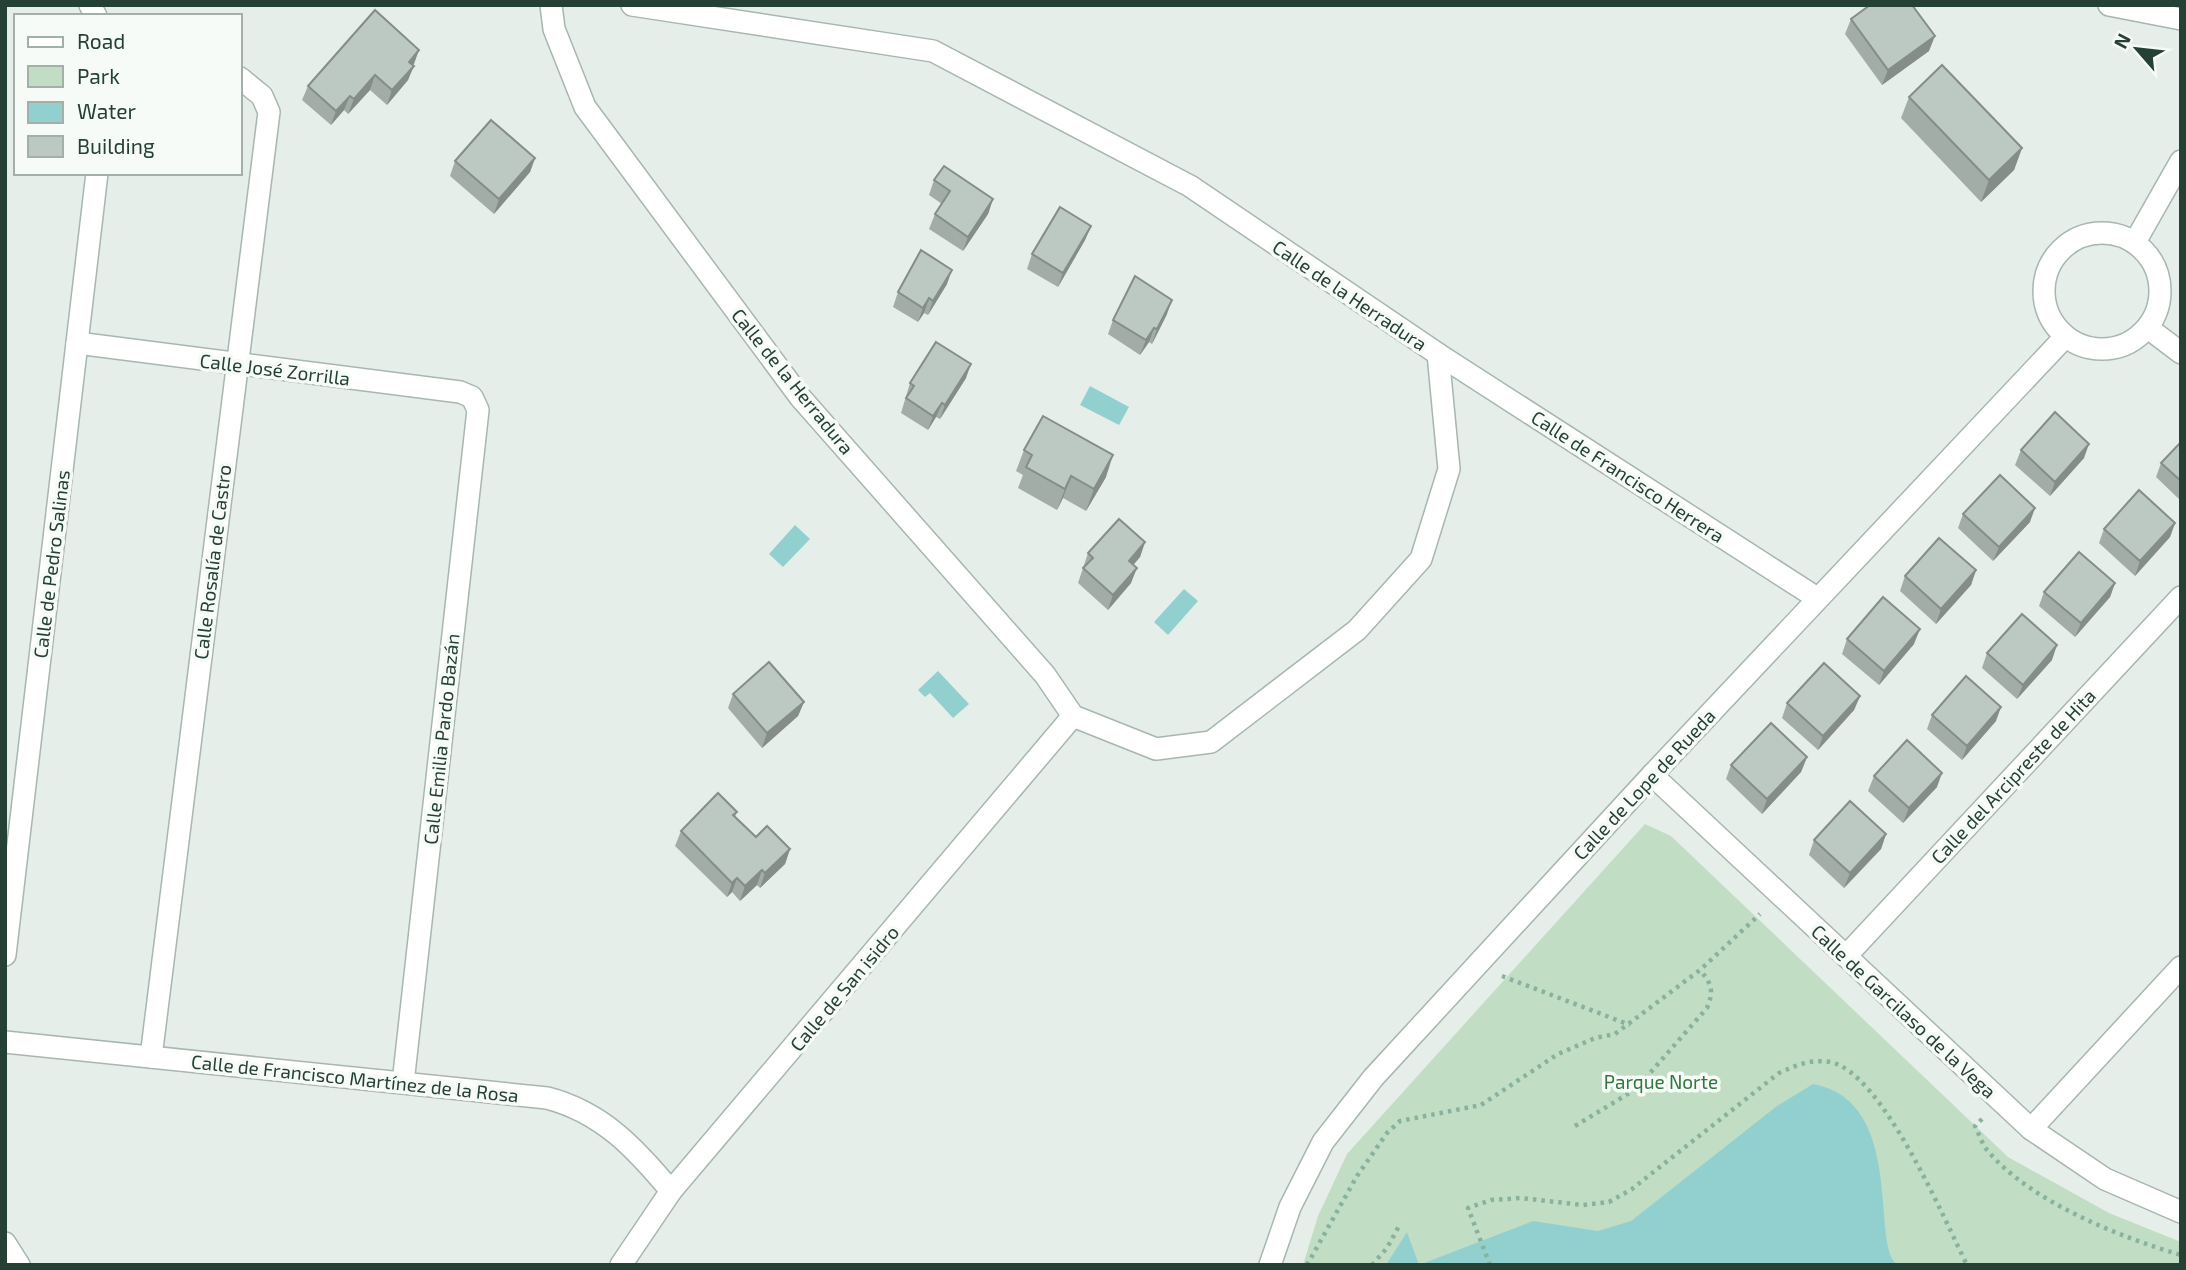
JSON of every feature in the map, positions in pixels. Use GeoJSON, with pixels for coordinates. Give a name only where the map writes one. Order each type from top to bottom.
{"type":"FeatureCollection","features":[{"type":"Feature","properties":{"kind":"street","name":"Calle de la Herradura"},"geometry":{"type":"LineString","coordinates":[[551,5],[554,29],[585,107],[800,397],[1045,675],[1073,716],[1156,749],[1211,742],[1357,630],[1421,559],[1449,469],[1438,354],[1190,186],[933,51],[632,5]]}},
{"type":"Feature","properties":{"kind":"street"},"geometry":{"type":"LineString","coordinates":[[2109,5],[2181,19]]}},
{"type":"Feature","properties":{"kind":"street","name":"Calle Rosalía de Castro"},"geometry":{"type":"LineString","coordinates":[[151,1057],[269,112],[262,96],[242,80]]}},
{"type":"Feature","properties":{"kind":"street"},"geometry":{"type":"LineString","coordinates":[[2135,242],[2181,161]]}},
{"type":"Feature","properties":{"kind":"street","name":"Calle de Pedro Salinas"},"geometry":{"type":"LineString","coordinates":[[5,955],[97,175]]}},
{"type":"Feature","properties":{"kind":"street"},"geometry":{"type":"LineString","coordinates":[[2096,232],[2122,236],[2135,242],[2154,264],[2160,286],[2158,310],[2148,328],[2131,342],[2097,350],[2082,347],[2066,337],[2054,325],[2044,302],[2043,284],[2052,260],[2076,238],[2096,232]]}},
{"type":"Feature","properties":{"kind":"street"},"geometry":{"type":"LineString","coordinates":[[2148,328],[2181,353]]}},
{"type":"Feature","properties":{"kind":"street","name":"Calle de Lope de Rueda"},"geometry":{"type":"LineString","coordinates":[[1270,1265],[1290,1207],[1324,1142],[1373,1078],[1652,775],[2066,337]]}},
{"type":"Feature","properties":{"kind":"street","name":"Calle José Zorrilla"},"geometry":{"type":"LineString","coordinates":[[77,343],[460,392],[472,397]]}},
{"type":"Feature","properties":{"kind":"street","name":"Calle de Francisco Herrera"},"geometry":{"type":"LineString","coordinates":[[1438,354],[1818,598]]}},
{"type":"Feature","properties":{"kind":"street","name":"Calle Emilia Pardo Bazán"},"geometry":{"type":"LineString","coordinates":[[403,1083],[478,410],[472,397]]}},
{"type":"Feature","properties":{"kind":"street","name":"Calle del Arcipreste de Hita"},"geometry":{"type":"LineString","coordinates":[[1846,956],[2181,597]]}},
{"type":"Feature","properties":{"kind":"street","name":"Calle de San isidro"},"geometry":{"type":"LineString","coordinates":[[621,1265],[671,1191],[1073,716]]}},
{"type":"Feature","properties":{"kind":"street","name":"Calle de Garcilaso de la Vega"},"geometry":{"type":"LineString","coordinates":[[1652,775],[2031,1129],[2105,1179],[2181,1212]]}},
{"type":"Feature","properties":{"kind":"street"},"geometry":{"type":"LineString","coordinates":[[2031,1129],[2181,967]]}},
{"type":"Feature","properties":{"kind":"street","name":"Calle de Francisco Martínez de la Rosa"},"geometry":{"type":"LineString","coordinates":[[5,1042],[403,1083],[567,1103],[598,1119],[631,1143],[671,1191]]}},
{"type":"Feature","properties":{"kind":"street"},"geometry":{"type":"LineString","coordinates":[[5,1243],[19,1265]]}},
{"type":"Feature","properties":{"kind":"path"},"geometry":{"type":"LineString","coordinates":[[1307,1265],[1357,1176],[1387,1133],[1400,1121],[1481,1105],[1558,1054],[1595,1038],[1615,1034],[1700,970],[1760,914]]}},
{"type":"Feature","properties":{"kind":"path"},"geometry":{"type":"LineString","coordinates":[[1576,1126],[1636,1089],[1707,1008],[1713,993],[1710,981],[1700,970]]}},
{"type":"Feature","properties":{"kind":"path"},"geometry":{"type":"LineString","coordinates":[[1502,976],[1630,1025]]}},
{"type":"Feature","properties":{"kind":"path"},"geometry":{"type":"LineString","coordinates":[[1490,1265],[1468,1208],[1491,1200],[1521,1198],[1583,1205],[1609,1202],[1632,1189],[1779,1073],[1806,1060],[1833,1063],[1858,1076],[1921,1169],[1967,1265]]}},
{"type":"Feature","properties":{"kind":"path"},"geometry":{"type":"LineString","coordinates":[[1982,1119],[1975,1126],[1985,1149],[2009,1172],[2045,1197],[2095,1222],[2181,1255]]}},
{"type":"Feature","properties":{"kind":"path"},"geometry":{"type":"LineString","coordinates":[[1372,1265],[1387,1248],[1399,1226]]}},
{"type":"Feature","properties":{"kind":"green space","name":"Parque Norte"},"geometry":{"type":"Polygon","coordinates":[[[1645,824],[1671,836],[2008,1157],[2109,1213],[2181,1242],[2181,1265],[1303,1265],[1318,1216],[1347,1154],[1645,824]]]}},
{"type":"Feature","properties":{"kind":"water"},"geometry":{"type":"Polygon","coordinates":[[[1090,386],[1129,407],[1119,425],[1080,405],[1090,386]]]}},
{"type":"Feature","properties":{"kind":"water"},"geometry":{"type":"Polygon","coordinates":[[[795,525],[810,539],[783,567],[769,554],[795,525]]]}},
{"type":"Feature","properties":{"kind":"water"},"geometry":{"type":"Polygon","coordinates":[[[1184,589],[1198,601],[1168,635],[1154,622],[1184,589]]]}},
{"type":"Feature","properties":{"kind":"water"},"geometry":{"type":"Polygon","coordinates":[[[938,671],[969,704],[953,718],[930,693],[925,697],[918,690],[938,671]]]}},
{"type":"Feature","properties":{"kind":"water"},"geometry":{"type":"Polygon","coordinates":[[[1813,1084],[1843,1096],[1862,1117],[1874,1145],[1890,1253],[1898,1265],[1419,1265],[1533,1221],[1598,1231],[1631,1221],[1777,1106],[1813,1084]]]}},
{"type":"Feature","properties":{"kind":"water"},"geometry":{"type":"Polygon","coordinates":[[[1407,1232],[1419,1265],[1386,1265],[1407,1232]]]}},
{"type":"Feature","properties":{"kind":"building"},"geometry":{"type":"Polygon","coordinates":[[[1870,5],[1912,5],[1935,36],[1888,70],[1851,19],[1870,5]]]}},
{"type":"Feature","properties":{"kind":"building"},"geometry":{"type":"Polygon","coordinates":[[[375,10],[419,50],[409,62],[414,66],[392,90],[375,75],[354,99],[350,96],[336,111],[308,86],[375,10]]]}},
{"type":"Feature","properties":{"kind":"building"},"geometry":{"type":"Polygon","coordinates":[[[1942,65],[2022,148],[1989,180],[1909,97],[1942,65]]]}},
{"type":"Feature","properties":{"kind":"building"},"geometry":{"type":"Polygon","coordinates":[[[491,120],[535,158],[499,199],[455,161],[491,120]]]}},
{"type":"Feature","properties":{"kind":"building"},"geometry":{"type":"Polygon","coordinates":[[[944,166],[993,199],[968,237],[935,214],[950,191],[934,180],[944,166]]]}},
{"type":"Feature","properties":{"kind":"building"},"geometry":{"type":"Polygon","coordinates":[[[1060,207],[1091,226],[1063,273],[1032,254],[1060,207]]]}},
{"type":"Feature","properties":{"kind":"building"},"geometry":{"type":"Polygon","coordinates":[[[921,250],[952,270],[933,301],[929,298],[923,308],[898,292],[921,250]]]}},
{"type":"Feature","properties":{"kind":"building"},"geometry":{"type":"Polygon","coordinates":[[[1135,276],[1172,300],[1157,329],[1154,328],[1146,340],[1113,320],[1135,276]]]}},
{"type":"Feature","properties":{"kind":"building"},"geometry":{"type":"Polygon","coordinates":[[[936,342],[971,364],[945,405],[942,403],[933,416],[906,398],[914,386],[910,383],[936,342]]]}},
{"type":"Feature","properties":{"kind":"building"},"geometry":{"type":"Polygon","coordinates":[[[2055,412],[2089,444],[2055,482],[2021,450],[2055,412]]]}},
{"type":"Feature","properties":{"kind":"building"},"geometry":{"type":"Polygon","coordinates":[[[1043,416],[1113,455],[1094,489],[1071,476],[1065,489],[1026,467],[1032,455],[1024,450],[1043,416]]]}},
{"type":"Feature","properties":{"kind":"building"},"geometry":{"type":"Polygon","coordinates":[[[2181,442],[2181,481],[2161,463],[2181,442]]]}},
{"type":"Feature","properties":{"kind":"building"},"geometry":{"type":"Polygon","coordinates":[[[2000,475],[2035,508],[1999,547],[1963,514],[2000,475]]]}},
{"type":"Feature","properties":{"kind":"building"},"geometry":{"type":"Polygon","coordinates":[[[2139,490],[2175,523],[2140,561],[2104,529],[2139,490]]]}},
{"type":"Feature","properties":{"kind":"building"},"geometry":{"type":"Polygon","coordinates":[[[1119,519],[1145,542],[1129,561],[1137,568],[1113,595],[1083,568],[1093,558],[1088,553],[1119,519]]]}},
{"type":"Feature","properties":{"kind":"building"},"geometry":{"type":"Polygon","coordinates":[[[1939,538],[1976,570],[1941,609],[1905,576],[1939,538]]]}},
{"type":"Feature","properties":{"kind":"building"},"geometry":{"type":"Polygon","coordinates":[[[2079,552],[2115,583],[2081,623],[2044,592],[2079,552]]]}},
{"type":"Feature","properties":{"kind":"building"},"geometry":{"type":"Polygon","coordinates":[[[1883,597],[1920,629],[1884,671],[1847,639],[1883,597]]]}},
{"type":"Feature","properties":{"kind":"building"},"geometry":{"type":"Polygon","coordinates":[[[2022,614],[2057,645],[2023,685],[1987,653],[2022,614]]]}},
{"type":"Feature","properties":{"kind":"building"},"geometry":{"type":"Polygon","coordinates":[[[769,662],[804,702],[767,733],[733,694],[769,662]]]}},
{"type":"Feature","properties":{"kind":"building"},"geometry":{"type":"Polygon","coordinates":[[[1824,663],[1860,696],[1823,736],[1787,703],[1824,663]]]}},
{"type":"Feature","properties":{"kind":"building"},"geometry":{"type":"Polygon","coordinates":[[[1966,676],[2001,707],[1967,746],[1932,715],[1966,676]]]}},
{"type":"Feature","properties":{"kind":"building"},"geometry":{"type":"Polygon","coordinates":[[[1771,723],[1807,757],[1767,799],[1731,765],[1771,723]]]}},
{"type":"Feature","properties":{"kind":"building"},"geometry":{"type":"Polygon","coordinates":[[[1907,740],[1942,773],[1909,808],[1874,776],[1907,740]]]}},
{"type":"Feature","properties":{"kind":"building"},"geometry":{"type":"Polygon","coordinates":[[[718,793],[737,812],[733,815],[756,837],[767,826],[790,849],[765,873],[762,870],[745,886],[737,878],[732,883],[681,831],[718,793]]]}},
{"type":"Feature","properties":{"kind":"building"},"geometry":{"type":"Polygon","coordinates":[[[1850,801],[1886,834],[1850,873],[1814,840],[1850,801]]]}}]}
